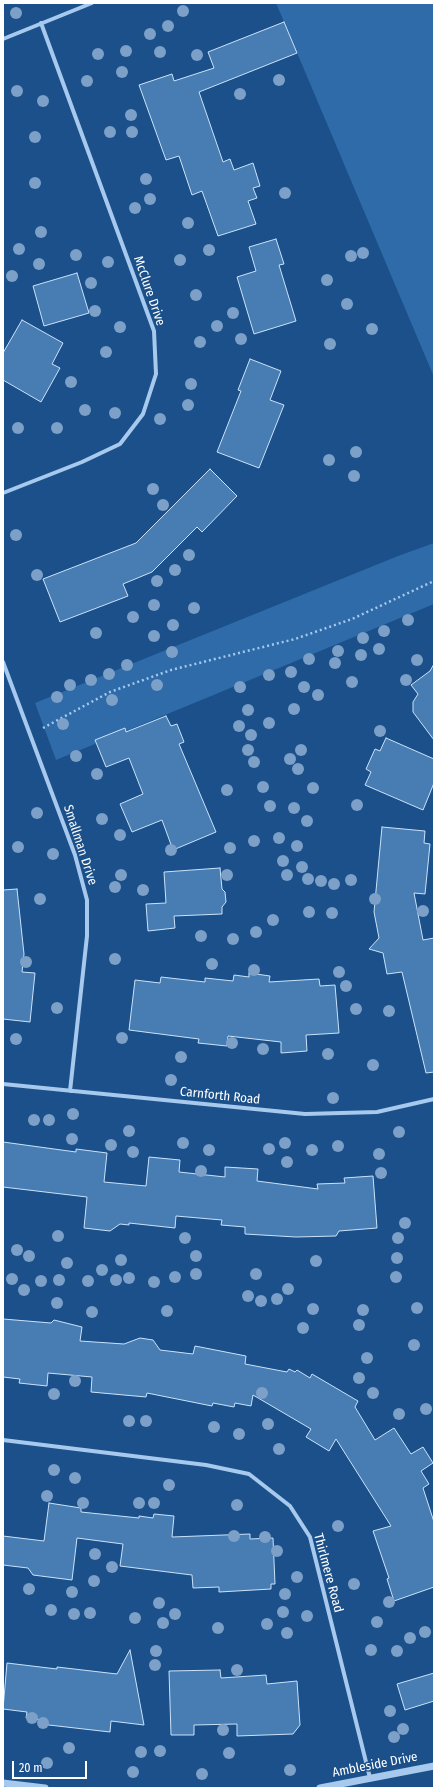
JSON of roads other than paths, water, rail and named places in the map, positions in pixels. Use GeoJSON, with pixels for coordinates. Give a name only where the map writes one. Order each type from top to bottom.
{"type":"FeatureCollection","features":[{"type":"Feature","properties":{"kind":"street"},"geometry":{"type":"LineString","coordinates":[[3,38],[92,3]]}},
{"type":"Feature","properties":{"kind":"street","name":"McClure Drive"},"geometry":{"type":"LineString","coordinates":[[3,494],[82,462],[120,444],[143,414],[156,374],[154,331],[41,23]]}},
{"type":"Feature","properties":{"kind":"street","name":"Smallman Drive"},"geometry":{"type":"LineString","coordinates":[[3,662],[75,855],[86,900],[87,936],[70,1091]]}},
{"type":"Feature","properties":{"kind":"street","name":"Carnforth Road"},"geometry":{"type":"LineString","coordinates":[[3,1084],[305,1114],[377,1112],[434,1099]]}},
{"type":"Feature","properties":{"kind":"street","name":"Thirlmere Road"},"geometry":{"type":"LineString","coordinates":[[3,1440],[206,1465],[249,1474],[290,1506],[310,1537],[370,1778]]}},
{"type":"Feature","properties":{"kind":"street","name":"Ambleside Drive"},"geometry":{"type":"LineString","coordinates":[[320,1788],[434,1766]]}},
{"type":"Feature","properties":{"kind":"street"},"geometry":{"type":"LineString","coordinates":[[3,1782],[45,1788]]}}]}
